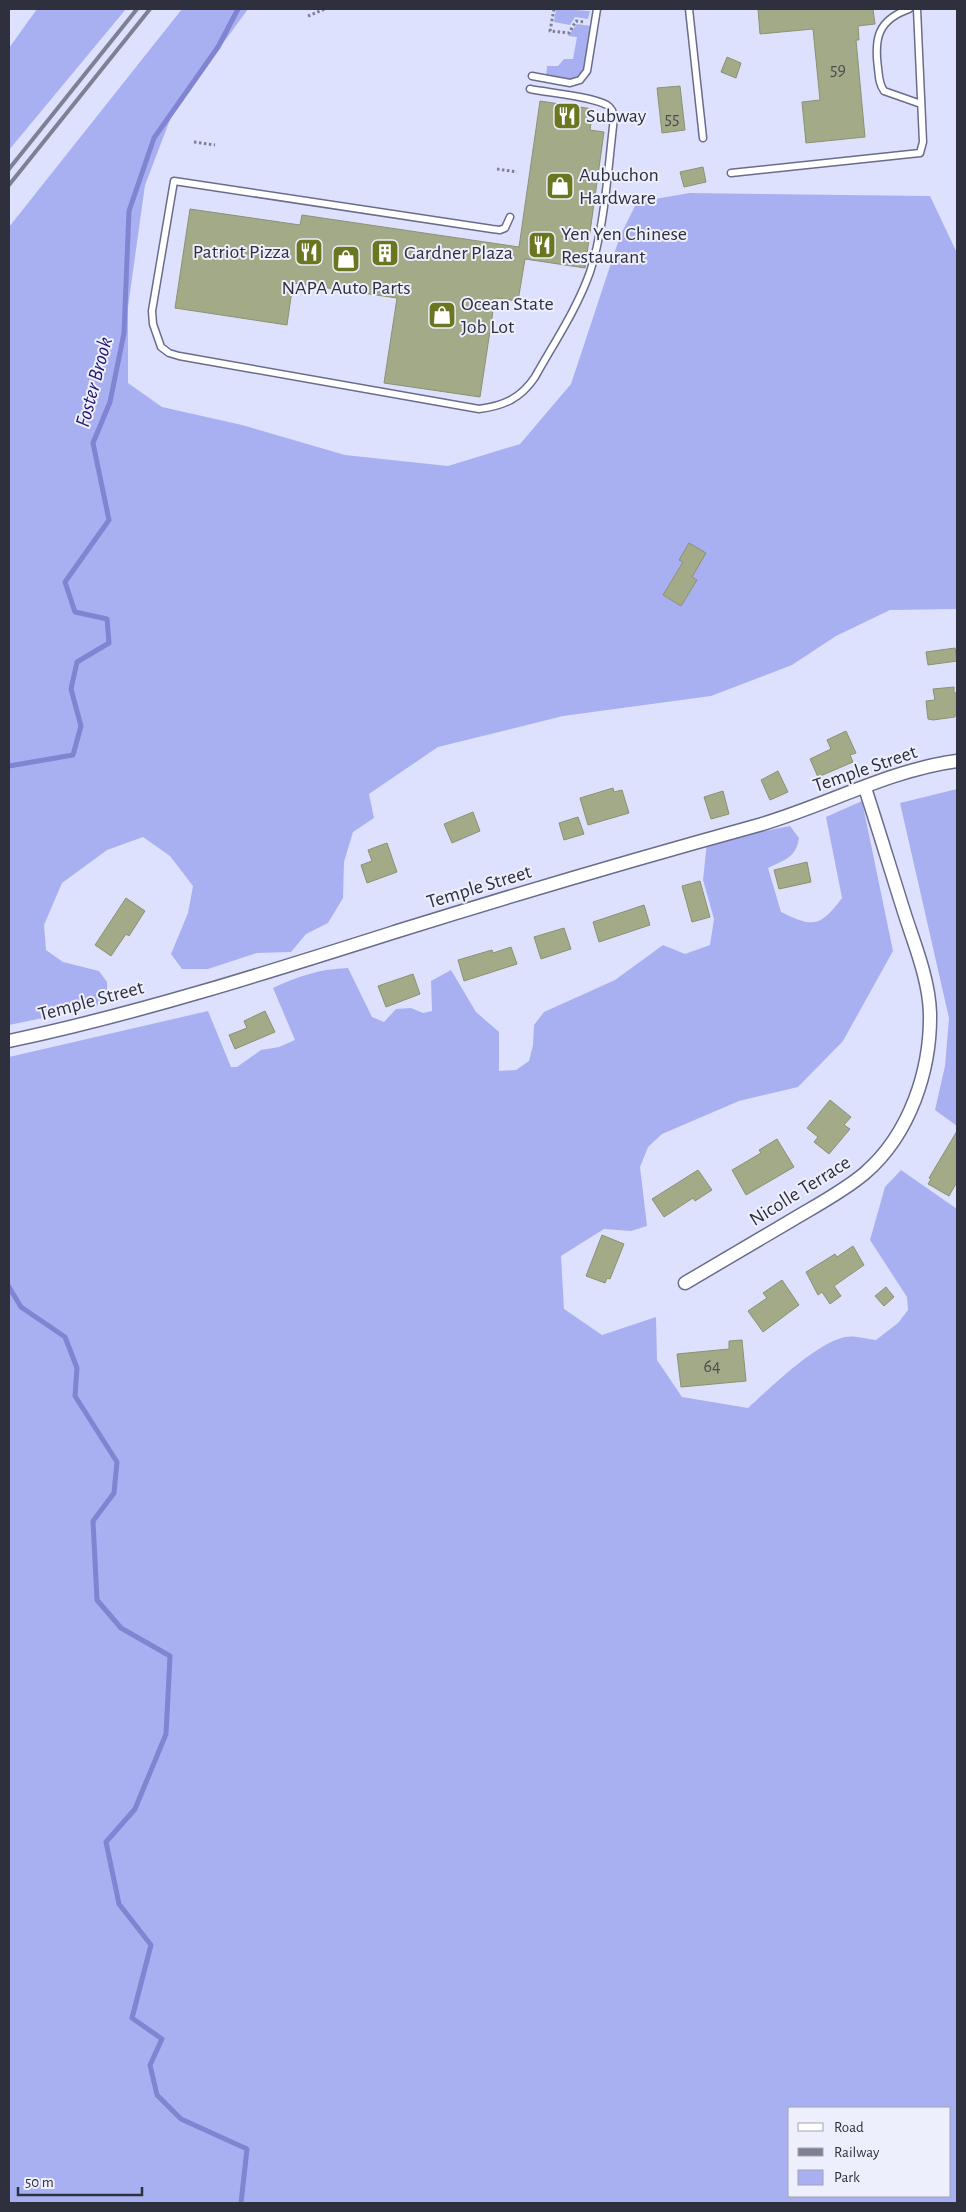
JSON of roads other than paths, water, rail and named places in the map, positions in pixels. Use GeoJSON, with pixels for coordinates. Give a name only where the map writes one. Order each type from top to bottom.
{"type":"FeatureCollection","features":[{"type":"Feature","properties":{"kind":"street","name":"Temple Street"},"geometry":{"type":"LineString","coordinates":[[9,1042],[63,1029],[268,972],[478,906],[789,816],[924,768],[957,761]]}},
{"type":"Feature","properties":{"kind":"street","name":"Nicolle Terrace"},"geometry":{"type":"LineString","coordinates":[[685,1283],[832,1197],[866,1172],[898,1136],[918,1092],[924,1075],[928,1041],[930,1012],[926,988],[918,954],[865,788]]}},
{"type":"Feature","properties":{"kind":"lane"},"geometry":{"type":"LineString","coordinates":[[532,76],[570,83],[580,80],[587,71],[597,9]]}},
{"type":"Feature","properties":{"kind":"lane"},"geometry":{"type":"LineString","coordinates":[[689,9],[703,138]]}},
{"type":"Feature","properties":{"kind":"lane"},"geometry":{"type":"LineString","coordinates":[[910,9],[897,13],[879,32],[876,42],[877,64],[880,86],[884,91],[920,104]]}},
{"type":"Feature","properties":{"kind":"lane"},"geometry":{"type":"LineString","coordinates":[[731,173],[920,153],[923,142],[917,9]]}},
{"type":"Feature","properties":{"kind":"lane"},"geometry":{"type":"LineString","coordinates":[[510,217],[505,228],[500,230],[174,181],[152,311],[156,337],[161,347],[169,353],[179,356],[479,409],[497,406],[516,398],[527,389],[578,300],[590,273],[597,245],[614,118],[612,110],[594,101],[530,89]]}},
{"type":"Feature","properties":{"kind":"waterway","name":"Foster Brook"},"geometry":{"type":"LineString","coordinates":[[9,766],[73,755],[81,726],[71,689],[77,662],[109,643],[107,619],[75,612],[65,582],[109,520],[93,443],[110,402],[124,333],[129,211],[154,138],[218,47],[238,9]]}},
{"type":"Feature","properties":{"kind":"waterway","name":"Foster Brook"},"geometry":{"type":"LineString","coordinates":[[9,1287],[21,1307],[65,1337],[77,1368],[75,1396],[117,1462],[114,1493],[93,1521],[97,1600],[121,1628],[170,1656],[166,1734],[135,1809],[106,1842],[119,1904],[151,1945],[132,2018],[162,2039],[150,2065],[157,2095],[181,2119],[247,2149],[241,2203]]}},
{"type":"Feature","properties":{"kind":"railway"},"geometry":{"type":"LineString","coordinates":[[9,169],[137,9]]}},
{"type":"Feature","properties":{"kind":"railway"},"geometry":{"type":"LineString","coordinates":[[9,185],[150,9]]}},
{"type":"Feature","properties":{"kind":"place","name":"Subway"},"geometry":{"type":"Point","coordinates":[567,116]}},
{"type":"Feature","properties":{"kind":"place","name":"Aubuchon Hardware"},"geometry":{"type":"Point","coordinates":[560,186]}},
{"type":"Feature","properties":{"kind":"place","name":"Yen Yen Chinese Restaurant"},"geometry":{"type":"Point","coordinates":[542,245]}},
{"type":"Feature","properties":{"kind":"place","name":"Patriot Pizza"},"geometry":{"type":"Point","coordinates":[309,252]}},
{"type":"Feature","properties":{"kind":"place","name":"Gardner Plaza"},"geometry":{"type":"Point","coordinates":[385,253]}},
{"type":"Feature","properties":{"kind":"place","name":"NAPA Auto Parts"},"geometry":{"type":"Point","coordinates":[346,259]}},
{"type":"Feature","properties":{"kind":"place","name":"Ocean State Job Lot"},"geometry":{"type":"Point","coordinates":[442,315]}}]}
